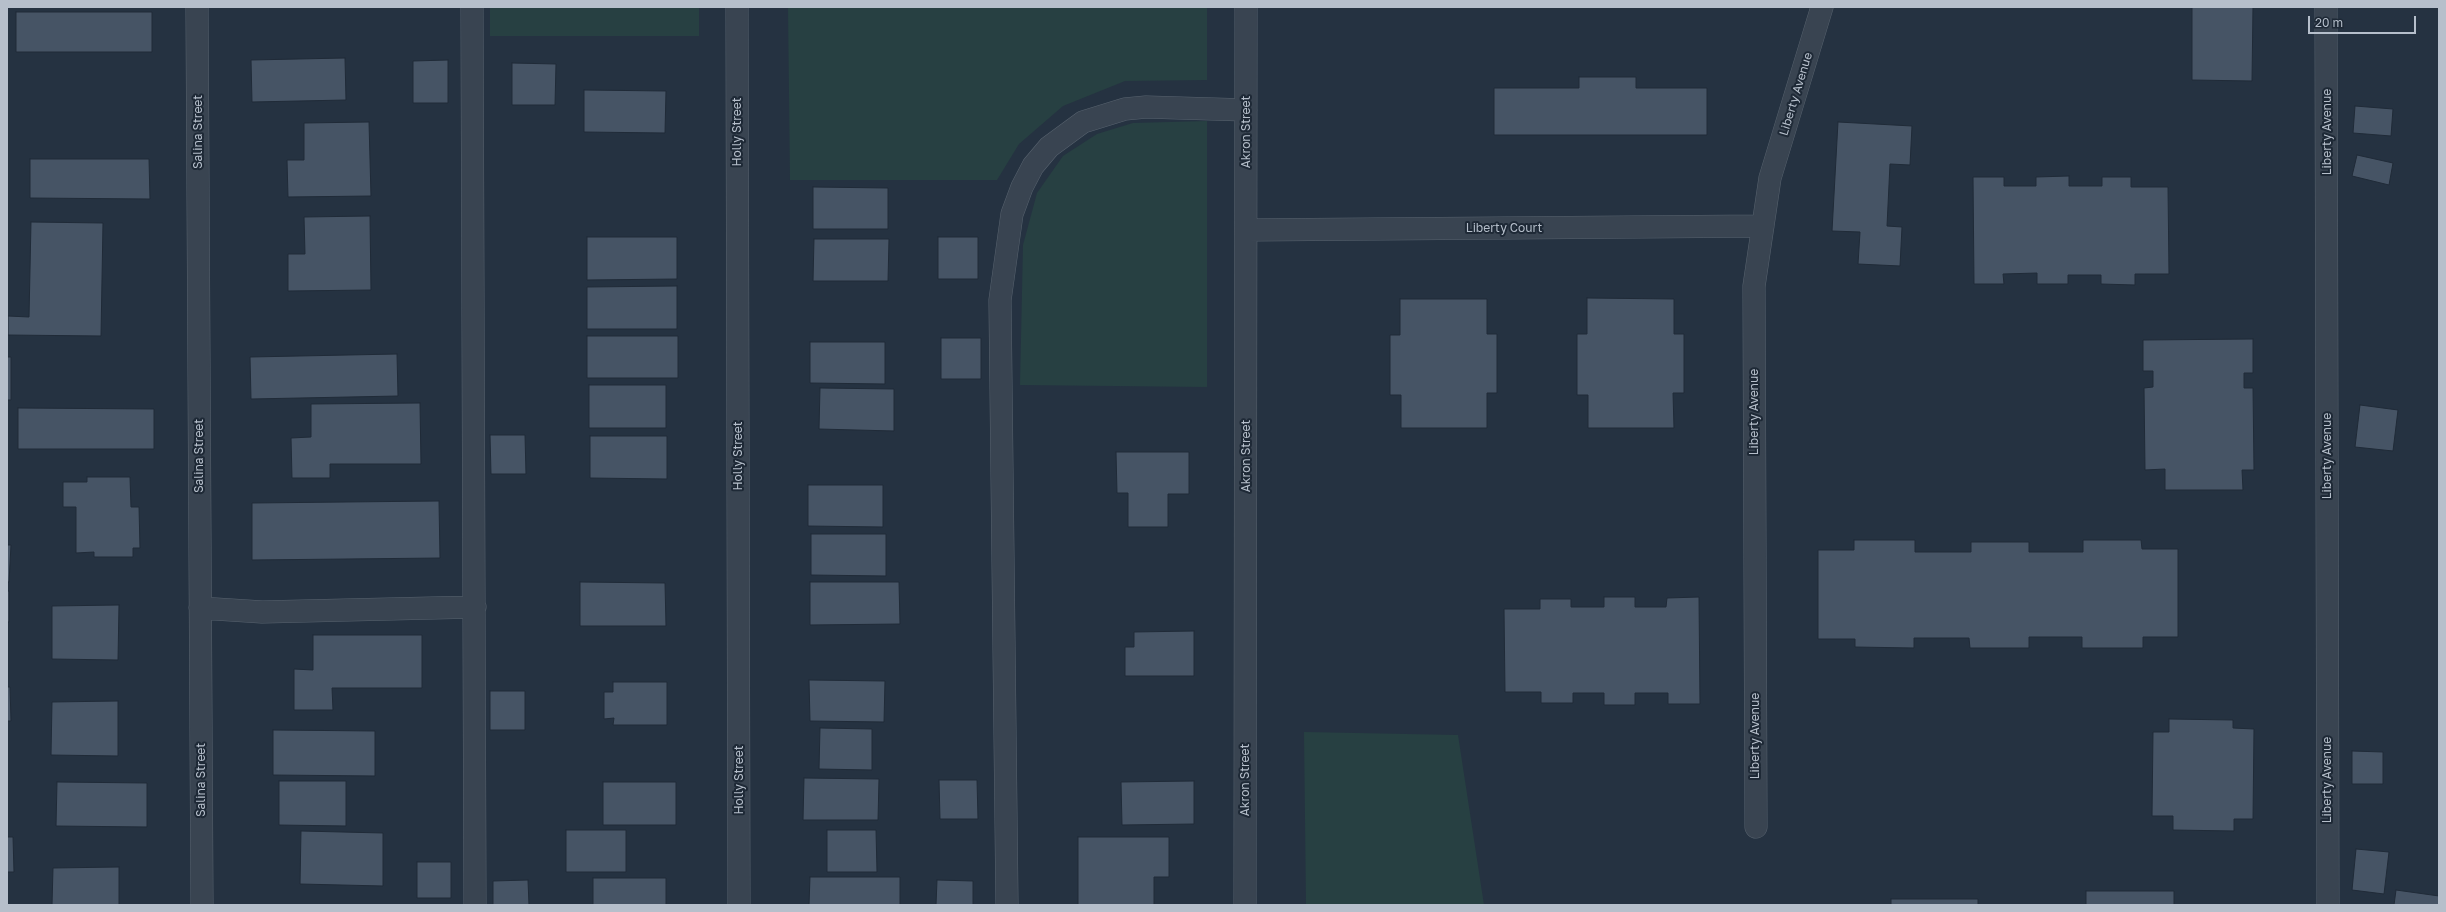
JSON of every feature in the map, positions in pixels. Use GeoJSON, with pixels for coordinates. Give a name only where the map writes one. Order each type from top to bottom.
{"type":"FeatureCollection","features":[{"type":"Feature","properties":{"kind":"street","name":"Salina Street"},"geometry":{"type":"LineString","coordinates":[[198,7],[202,905]]}},
{"type":"Feature","properties":{"kind":"street"},"geometry":{"type":"LineString","coordinates":[[472,7],[475,905]]}},
{"type":"Feature","properties":{"kind":"street","name":"Holly Street"},"geometry":{"type":"LineString","coordinates":[[737,7],[739,905]]}},
{"type":"Feature","properties":{"kind":"street","name":"Akron Street"},"geometry":{"type":"LineString","coordinates":[[1245,905],[1246,7]]}},
{"type":"Feature","properties":{"kind":"street","name":"Liberty Avenue"},"geometry":{"type":"LineString","coordinates":[[1756,827],[1754,286],[1770,178],[1822,7]]}},
{"type":"Feature","properties":{"kind":"street","name":"Liberty Avenue"},"geometry":{"type":"LineString","coordinates":[[2326,7],[2328,905]]}},
{"type":"Feature","properties":{"kind":"street"},"geometry":{"type":"LineString","coordinates":[[1007,905],[1000,300],[1012,214],[1022,187],[1033,166],[1049,147],[1082,122],[1125,109],[1146,107],[1246,110]]}},
{"type":"Feature","properties":{"kind":"street","name":"Liberty Court"},"geometry":{"type":"LineString","coordinates":[[1246,230],[1763,226]]}},
{"type":"Feature","properties":{"kind":"street"},"geometry":{"type":"LineString","coordinates":[[200,608],[262,612],[475,607]]}},
{"type":"Feature","properties":{"kind":"green space"},"geometry":{"type":"Polygon","coordinates":[[[490,7],[699,7],[699,36],[490,36],[490,7]]]}},
{"type":"Feature","properties":{"kind":"green space"},"geometry":{"type":"Polygon","coordinates":[[[788,7],[1207,7],[1207,80],[1125,81],[1063,106],[1019,144],[997,180],[790,180],[788,7]]]}},
{"type":"Feature","properties":{"kind":"green space"},"geometry":{"type":"Polygon","coordinates":[[[1207,121],[1207,387],[1020,385],[1023,245],[1037,193],[1063,156],[1097,134],[1133,123],[1207,121]]]}},
{"type":"Feature","properties":{"kind":"green space"},"geometry":{"type":"Polygon","coordinates":[[[1304,732],[1458,735],[1484,905],[1306,905],[1304,732]]]}},
{"type":"Feature","properties":{"kind":"building"},"geometry":{"type":"Polygon","coordinates":[[[2192,7],[2253,7],[2252,81],[2192,80],[2192,7]]]}},
{"type":"Feature","properties":{"kind":"building"},"geometry":{"type":"Polygon","coordinates":[[[16,12],[152,12],[152,52],[16,52],[16,12]]]}},
{"type":"Feature","properties":{"kind":"building"},"geometry":{"type":"Polygon","coordinates":[[[345,58],[346,100],[252,102],[251,60],[345,58]]]}},
{"type":"Feature","properties":{"kind":"building"},"geometry":{"type":"Polygon","coordinates":[[[448,60],[448,103],[413,103],[413,61],[448,60]]]}},
{"type":"Feature","properties":{"kind":"building"},"geometry":{"type":"Polygon","coordinates":[[[512,63],[556,64],[555,105],[512,105],[512,63]]]}},
{"type":"Feature","properties":{"kind":"building"},"geometry":{"type":"Polygon","coordinates":[[[1579,77],[1636,77],[1636,88],[1707,88],[1707,135],[1494,135],[1494,88],[1579,88],[1579,77]]]}},
{"type":"Feature","properties":{"kind":"building"},"geometry":{"type":"Polygon","coordinates":[[[584,90],[666,91],[665,133],[584,132],[584,90]]]}},
{"type":"Feature","properties":{"kind":"building"},"geometry":{"type":"Polygon","coordinates":[[[2355,106],[2393,109],[2391,136],[2353,133],[2355,106]]]}},
{"type":"Feature","properties":{"kind":"building"},"geometry":{"type":"Polygon","coordinates":[[[369,122],[371,196],[288,197],[287,160],[304,160],[304,123],[369,122]]]}},
{"type":"Feature","properties":{"kind":"building"},"geometry":{"type":"Polygon","coordinates":[[[1838,122],[1912,126],[1910,165],[1890,164],[1887,226],[1902,227],[1900,266],[1858,264],[1860,232],[1832,231],[1838,122]]]}},
{"type":"Feature","properties":{"kind":"building"},"geometry":{"type":"Polygon","coordinates":[[[2357,155],[2393,163],[2389,185],[2352,176],[2357,155]]]}},
{"type":"Feature","properties":{"kind":"building"},"geometry":{"type":"Polygon","coordinates":[[[30,159],[149,159],[150,199],[30,198],[30,159]]]}},
{"type":"Feature","properties":{"kind":"building"},"geometry":{"type":"Polygon","coordinates":[[[2069,176],[2069,186],[2102,186],[2102,177],[2131,177],[2131,187],[2168,187],[2169,274],[2135,274],[2135,285],[2101,284],[2101,275],[2068,275],[2068,284],[2037,284],[2037,273],[2003,274],[2004,284],[1974,284],[1973,177],[2004,177],[2004,186],[2036,186],[2036,177],[2069,176]]]}},
{"type":"Feature","properties":{"kind":"building"},"geometry":{"type":"Polygon","coordinates":[[[813,187],[888,188],[888,229],[813,229],[813,187]]]}},
{"type":"Feature","properties":{"kind":"building"},"geometry":{"type":"Polygon","coordinates":[[[370,216],[371,290],[288,291],[288,254],[305,254],[304,217],[370,216]]]}},
{"type":"Feature","properties":{"kind":"building"},"geometry":{"type":"Polygon","coordinates":[[[31,222],[103,223],[101,336],[8,335],[8,316],[29,317],[31,222]]]}},
{"type":"Feature","properties":{"kind":"building"},"geometry":{"type":"Polygon","coordinates":[[[587,237],[677,237],[677,279],[587,280],[587,237]]]}},
{"type":"Feature","properties":{"kind":"building"},"geometry":{"type":"Polygon","coordinates":[[[938,237],[978,237],[978,279],[938,279],[938,237]]]}},
{"type":"Feature","properties":{"kind":"building"},"geometry":{"type":"Polygon","coordinates":[[[814,239],[889,239],[888,281],[813,281],[814,239]]]}},
{"type":"Feature","properties":{"kind":"building"},"geometry":{"type":"Polygon","coordinates":[[[677,286],[677,329],[587,329],[587,287],[677,286]]]}},
{"type":"Feature","properties":{"kind":"building"},"geometry":{"type":"Polygon","coordinates":[[[1587,298],[1674,299],[1674,334],[1684,334],[1684,393],[1673,393],[1674,428],[1588,428],[1588,395],[1577,395],[1577,334],[1587,334],[1587,298]]]}},
{"type":"Feature","properties":{"kind":"building"},"geometry":{"type":"Polygon","coordinates":[[[1400,299],[1487,299],[1487,334],[1497,334],[1497,393],[1487,393],[1487,428],[1401,428],[1401,395],[1390,395],[1390,335],[1400,335],[1400,299]]]}},
{"type":"Feature","properties":{"kind":"building"},"geometry":{"type":"Polygon","coordinates":[[[587,336],[678,336],[678,378],[587,378],[587,336]]]}},
{"type":"Feature","properties":{"kind":"building"},"geometry":{"type":"Polygon","coordinates":[[[941,338],[981,338],[981,379],[941,379],[941,338]]]}},
{"type":"Feature","properties":{"kind":"building"},"geometry":{"type":"Polygon","coordinates":[[[2253,339],[2253,373],[2244,373],[2244,388],[2253,388],[2254,470],[2242,470],[2243,490],[2165,490],[2165,469],[2145,470],[2144,388],[2153,387],[2153,371],[2143,371],[2143,340],[2253,339]]]}},
{"type":"Feature","properties":{"kind":"building"},"geometry":{"type":"Polygon","coordinates":[[[810,342],[885,342],[885,384],[810,383],[810,342]]]}},
{"type":"Feature","properties":{"kind":"building"},"geometry":{"type":"Polygon","coordinates":[[[397,354],[398,396],[251,399],[250,357],[397,354]]]}},
{"type":"Feature","properties":{"kind":"building"},"geometry":{"type":"Polygon","coordinates":[[[7,357],[11,357],[11,400],[7,400],[7,357]]]}},
{"type":"Feature","properties":{"kind":"building"},"geometry":{"type":"Polygon","coordinates":[[[589,385],[666,385],[666,428],[589,428],[589,385]]]}},
{"type":"Feature","properties":{"kind":"building"},"geometry":{"type":"Polygon","coordinates":[[[820,388],[894,389],[894,431],[819,429],[820,388]]]}},
{"type":"Feature","properties":{"kind":"building"},"geometry":{"type":"Polygon","coordinates":[[[420,403],[421,464],[330,464],[330,478],[292,478],[291,438],[311,437],[311,404],[420,403]]]}},
{"type":"Feature","properties":{"kind":"building"},"geometry":{"type":"Polygon","coordinates":[[[2360,405],[2398,410],[2393,451],[2355,447],[2360,405]]]}},
{"type":"Feature","properties":{"kind":"building"},"geometry":{"type":"Polygon","coordinates":[[[18,408],[154,409],[154,449],[18,449],[18,408]]]}},
{"type":"Feature","properties":{"kind":"building"},"geometry":{"type":"Polygon","coordinates":[[[490,435],[525,435],[526,474],[491,474],[490,435]]]}},
{"type":"Feature","properties":{"kind":"building"},"geometry":{"type":"Polygon","coordinates":[[[590,436],[667,436],[667,479],[590,478],[590,436]]]}},
{"type":"Feature","properties":{"kind":"building"},"geometry":{"type":"Polygon","coordinates":[[[1116,452],[1189,452],[1189,494],[1168,494],[1168,527],[1128,527],[1128,493],[1117,493],[1116,452]]]}},
{"type":"Feature","properties":{"kind":"building"},"geometry":{"type":"Polygon","coordinates":[[[87,477],[130,477],[131,507],[139,507],[140,548],[133,548],[133,557],[94,557],[94,552],[76,553],[76,507],[63,507],[63,482],[87,482],[87,477]]]}},
{"type":"Feature","properties":{"kind":"building"},"geometry":{"type":"Polygon","coordinates":[[[808,485],[883,485],[883,527],[808,526],[808,485]]]}},
{"type":"Feature","properties":{"kind":"building"},"geometry":{"type":"Polygon","coordinates":[[[439,501],[440,558],[252,560],[252,503],[439,501]]]}},
{"type":"Feature","properties":{"kind":"building"},"geometry":{"type":"Polygon","coordinates":[[[811,534],[886,534],[886,576],[811,575],[811,534]]]}},
{"type":"Feature","properties":{"kind":"building"},"geometry":{"type":"Polygon","coordinates":[[[1854,540],[1915,540],[1915,552],[1971,552],[1971,542],[2029,542],[2029,552],[2083,552],[2083,540],[2141,540],[2142,549],[2178,549],[2178,637],[2143,637],[2143,648],[2082,648],[2082,637],[2029,637],[2029,648],[1970,648],[1969,638],[1914,638],[1914,648],[1855,647],[1855,639],[1818,639],[1818,550],[1854,550],[1854,540]]]}},
{"type":"Feature","properties":{"kind":"building"},"geometry":{"type":"Polygon","coordinates":[[[7,545],[11,545],[9,582],[7,582],[7,545]]]}},
{"type":"Feature","properties":{"kind":"building"},"geometry":{"type":"Polygon","coordinates":[[[580,582],[665,583],[666,626],[580,626],[580,582]]]}},
{"type":"Feature","properties":{"kind":"building"},"geometry":{"type":"Polygon","coordinates":[[[810,582],[899,582],[900,624],[810,625],[810,582]]]}},
{"type":"Feature","properties":{"kind":"building"},"geometry":{"type":"Polygon","coordinates":[[[7,591],[9,591],[9,622],[7,622],[7,591]]]}},
{"type":"Feature","properties":{"kind":"building"},"geometry":{"type":"Polygon","coordinates":[[[1604,597],[1635,597],[1635,607],[1666,607],[1667,598],[1699,597],[1700,704],[1668,704],[1668,693],[1635,693],[1635,705],[1604,705],[1604,693],[1573,693],[1573,703],[1541,703],[1541,692],[1505,692],[1504,609],[1540,609],[1540,599],[1571,599],[1571,607],[1604,607],[1604,597]]]}},
{"type":"Feature","properties":{"kind":"building"},"geometry":{"type":"Polygon","coordinates":[[[119,605],[118,660],[52,659],[52,606],[119,605]]]}},
{"type":"Feature","properties":{"kind":"building"},"geometry":{"type":"Polygon","coordinates":[[[1194,631],[1194,676],[1125,676],[1125,647],[1134,647],[1134,632],[1194,631]]]}},
{"type":"Feature","properties":{"kind":"building"},"geometry":{"type":"Polygon","coordinates":[[[313,635],[422,635],[422,688],[332,688],[333,710],[294,710],[294,669],[313,670],[313,635]]]}},
{"type":"Feature","properties":{"kind":"building"},"geometry":{"type":"Polygon","coordinates":[[[809,680],[885,681],[884,722],[810,721],[809,680]]]}},
{"type":"Feature","properties":{"kind":"building"},"geometry":{"type":"Polygon","coordinates":[[[613,682],[667,682],[667,725],[613,725],[614,718],[604,719],[604,692],[613,692],[613,682]]]}},
{"type":"Feature","properties":{"kind":"building"},"geometry":{"type":"Polygon","coordinates":[[[7,687],[10,687],[11,721],[7,721],[7,687]]]}},
{"type":"Feature","properties":{"kind":"building"},"geometry":{"type":"Polygon","coordinates":[[[490,691],[525,691],[525,730],[490,730],[490,691]]]}},
{"type":"Feature","properties":{"kind":"building"},"geometry":{"type":"Polygon","coordinates":[[[118,701],[118,756],[51,755],[52,702],[118,701]]]}},
{"type":"Feature","properties":{"kind":"building"},"geometry":{"type":"Polygon","coordinates":[[[2169,719],[2233,720],[2233,728],[2254,729],[2253,819],[2234,819],[2234,831],[2173,830],[2173,816],[2152,816],[2153,732],[2169,732],[2169,719]]]}},
{"type":"Feature","properties":{"kind":"building"},"geometry":{"type":"Polygon","coordinates":[[[820,728],[872,729],[872,770],[819,769],[820,728]]]}},
{"type":"Feature","properties":{"kind":"building"},"geometry":{"type":"Polygon","coordinates":[[[273,730],[375,731],[375,776],[273,775],[273,730]]]}},
{"type":"Feature","properties":{"kind":"building"},"geometry":{"type":"Polygon","coordinates":[[[2352,751],[2383,752],[2383,784],[2352,784],[2352,751]]]}},
{"type":"Feature","properties":{"kind":"building"},"geometry":{"type":"Polygon","coordinates":[[[804,778],[879,779],[878,820],[803,820],[804,778]]]}},
{"type":"Feature","properties":{"kind":"building"},"geometry":{"type":"Polygon","coordinates":[[[939,780],[977,780],[978,819],[940,819],[939,780]]]}},
{"type":"Feature","properties":{"kind":"building"},"geometry":{"type":"Polygon","coordinates":[[[279,781],[346,781],[346,826],[279,825],[279,781]]]}},
{"type":"Feature","properties":{"kind":"building"},"geometry":{"type":"Polygon","coordinates":[[[1194,781],[1194,824],[1122,825],[1121,782],[1194,781]]]}},
{"type":"Feature","properties":{"kind":"building"},"geometry":{"type":"Polygon","coordinates":[[[57,782],[147,783],[147,827],[56,826],[57,782]]]}},
{"type":"Feature","properties":{"kind":"building"},"geometry":{"type":"Polygon","coordinates":[[[603,782],[676,782],[676,825],[603,825],[603,782]]]}},
{"type":"Feature","properties":{"kind":"building"},"geometry":{"type":"Polygon","coordinates":[[[566,830],[626,830],[626,872],[566,872],[566,830]]]}},
{"type":"Feature","properties":{"kind":"building"},"geometry":{"type":"Polygon","coordinates":[[[827,830],[876,830],[877,872],[827,872],[827,830]]]}},
{"type":"Feature","properties":{"kind":"building"},"geometry":{"type":"Polygon","coordinates":[[[301,831],[383,833],[383,886],[300,884],[301,831]]]}},
{"type":"Feature","properties":{"kind":"building"},"geometry":{"type":"Polygon","coordinates":[[[7,837],[13,837],[14,872],[7,872],[7,837]]]}},
{"type":"Feature","properties":{"kind":"building"},"geometry":{"type":"Polygon","coordinates":[[[1078,837],[1169,837],[1169,877],[1154,877],[1154,905],[1078,905],[1078,837]]]}},
{"type":"Feature","properties":{"kind":"building"},"geometry":{"type":"Polygon","coordinates":[[[2356,849],[2389,852],[2384,894],[2352,890],[2356,849]]]}},
{"type":"Feature","properties":{"kind":"building"},"geometry":{"type":"Polygon","coordinates":[[[417,862],[451,862],[451,898],[417,898],[417,862]]]}},
{"type":"Feature","properties":{"kind":"building"},"geometry":{"type":"Polygon","coordinates":[[[119,867],[119,905],[52,905],[53,868],[119,867]]]}},
{"type":"Feature","properties":{"kind":"building"},"geometry":{"type":"Polygon","coordinates":[[[810,877],[900,877],[900,905],[809,905],[810,877]]]}},
{"type":"Feature","properties":{"kind":"building"},"geometry":{"type":"Polygon","coordinates":[[[593,878],[666,878],[666,905],[593,905],[593,878]]]}},
{"type":"Feature","properties":{"kind":"building"},"geometry":{"type":"Polygon","coordinates":[[[528,880],[529,905],[493,905],[493,881],[528,880]]]}},
{"type":"Feature","properties":{"kind":"building"},"geometry":{"type":"Polygon","coordinates":[[[937,880],[973,881],[973,905],[936,905],[937,880]]]}},
{"type":"Feature","properties":{"kind":"building"},"geometry":{"type":"Polygon","coordinates":[[[2396,890],[2439,896],[2439,905],[2394,905],[2396,890]]]}},
{"type":"Feature","properties":{"kind":"building"},"geometry":{"type":"Polygon","coordinates":[[[2086,891],[2174,891],[2174,905],[2086,905],[2086,891]]]}},
{"type":"Feature","properties":{"kind":"building"},"geometry":{"type":"Polygon","coordinates":[[[1891,899],[1978,899],[1978,905],[1891,905],[1891,899]]]}}]}
